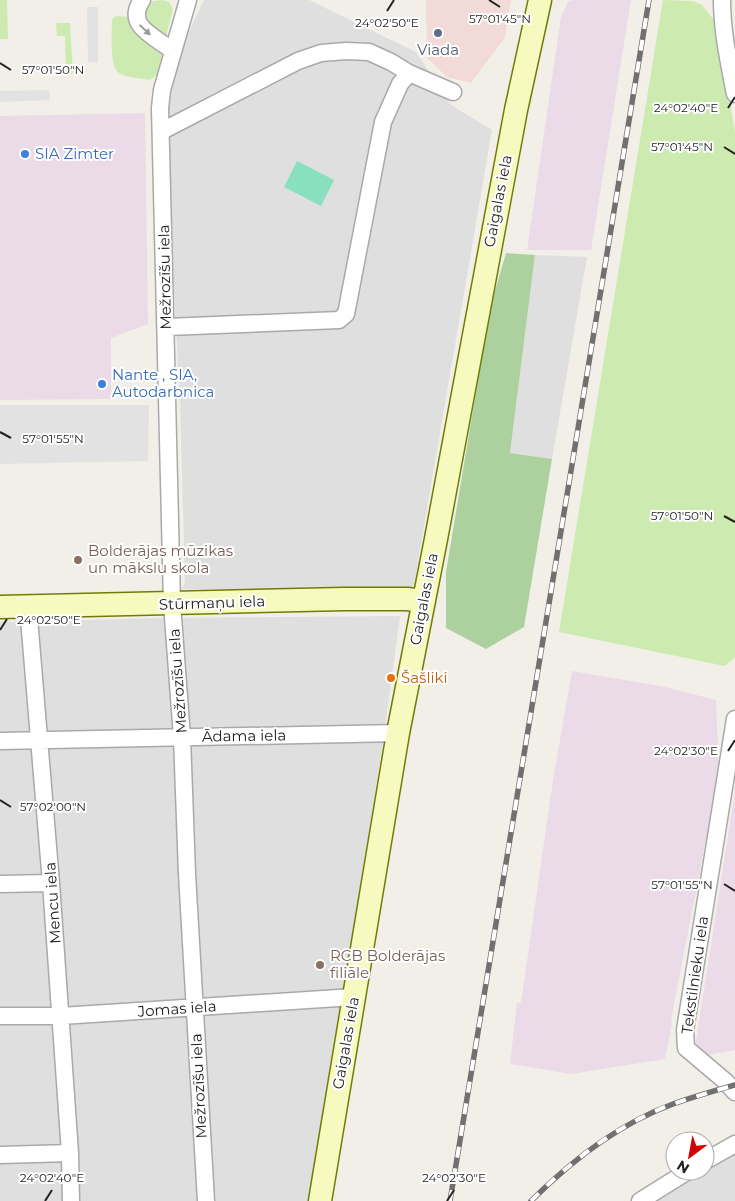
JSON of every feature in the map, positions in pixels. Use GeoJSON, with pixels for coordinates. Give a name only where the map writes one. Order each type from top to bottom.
{"type":"FeatureCollection","features":[{"type":"Feature","properties":{"kind":"street"},"geometry":{"type":"LineString","coordinates":[[142,0],[136,12],[137,20],[141,27],[173,50]]}},
{"type":"Feature","properties":{"kind":"street","name":"Gaigalas iela"},"geometry":{"type":"LineString","coordinates":[[320,1201],[398,733],[516,110],[540,0]]}},
{"type":"Feature","properties":{"kind":"street"},"geometry":{"type":"LineString","coordinates":[[722,0],[726,51],[735,94]]}},
{"type":"Feature","properties":{"kind":"street","name":"Mežrozīšu iela"},"geometry":{"type":"LineString","coordinates":[[183,2],[161,97],[172,604],[182,738],[206,1201]]}},
{"type":"Feature","properties":{"kind":"street"},"geometry":{"type":"LineString","coordinates":[[162,131],[298,61],[320,53],[369,52],[409,73],[454,92]]}},
{"type":"Feature","properties":{"kind":"street"},"geometry":{"type":"LineString","coordinates":[[167,327],[338,320],[346,314],[383,122],[400,84],[409,73]]}},
{"type":"Feature","properties":{"kind":"street","name":"Stūrmaņu iela"},"geometry":{"type":"LineString","coordinates":[[0,607],[344,599],[407,599],[424,601]]}},
{"type":"Feature","properties":{"kind":"street","name":"Mencu iela"},"geometry":{"type":"LineString","coordinates":[[28,606],[61,1016],[70,1153],[71,1201]]}},
{"type":"Feature","properties":{"kind":"street","name":"Tekstilnieku iela"},"geometry":{"type":"LineString","coordinates":[[735,719],[685,1030],[686,1048],[725,1081],[735,1092]]}},
{"type":"Feature","properties":{"kind":"street","name":"Ādama iela"},"geometry":{"type":"LineString","coordinates":[[0,740],[398,733]]}},
{"type":"Feature","properties":{"kind":"street"},"geometry":{"type":"LineString","coordinates":[[0,884],[51,883]]}},
{"type":"Feature","properties":{"kind":"street","name":"Jomas iela"},"geometry":{"type":"LineString","coordinates":[[0,1016],[61,1016],[354,997]]}},
{"type":"Feature","properties":{"kind":"street"},"geometry":{"type":"LineString","coordinates":[[715,1155],[735,1144]]}},
{"type":"Feature","properties":{"kind":"street"},"geometry":{"type":"LineString","coordinates":[[0,1155],[70,1153]]}},
{"type":"Feature","properties":{"kind":"street"},"geometry":{"type":"LineString","coordinates":[[640,1201],[672,1181]]}},
{"type":"Feature","properties":{"kind":"shaded area"},"geometry":{"type":"Polygon","coordinates":[[[204,0],[309,0],[416,52],[451,105],[492,130],[413,590],[182,589],[185,582],[180,402],[164,102],[176,59],[204,0]]]}},
{"type":"Feature","properties":{"kind":"shaded area"},"geometry":{"type":"Polygon","coordinates":[[[426,0],[511,0],[505,37],[471,83],[447,77],[427,58],[426,0]]]}},
{"type":"Feature","properties":{"kind":"shaded area"},"geometry":{"type":"Polygon","coordinates":[[[572,0],[631,0],[591,250],[527,250],[561,17],[568,2],[572,0]]]}},
{"type":"Feature","properties":{"kind":"shaded area"},"geometry":{"type":"Polygon","coordinates":[[[87,7],[98,7],[98,63],[88,62],[87,7]]]}},
{"type":"Feature","properties":{"kind":"shaded area"},"geometry":{"type":"Polygon","coordinates":[[[49,90],[50,100],[0,102],[0,91],[49,90]]]}},
{"type":"Feature","properties":{"kind":"shaded area"},"geometry":{"type":"Polygon","coordinates":[[[145,113],[148,324],[111,338],[111,399],[0,400],[0,116],[145,113]]]}},
{"type":"Feature","properties":{"kind":"shaded area"},"geometry":{"type":"Polygon","coordinates":[[[535,255],[587,257],[552,459],[510,453],[535,255]]]}},
{"type":"Feature","properties":{"kind":"shaded area"},"geometry":{"type":"Polygon","coordinates":[[[0,405],[149,405],[148,461],[0,464],[0,405]]]}},
{"type":"Feature","properties":{"kind":"shaded area"},"geometry":{"type":"Polygon","coordinates":[[[400,616],[383,743],[312,1201],[0,1201],[0,622],[165,618],[400,616]]]}},
{"type":"Feature","properties":{"kind":"shaded area"},"geometry":{"type":"Polygon","coordinates":[[[572,671],[665,687],[716,700],[719,772],[665,1059],[571,1074],[510,1064],[517,1003],[521,1003],[553,780],[572,671]]]}},
{"type":"Feature","properties":{"kind":"shaded area"},"geometry":{"type":"Polygon","coordinates":[[[735,791],[735,1050],[708,1055],[697,1049],[696,1041],[735,791]]]}},
{"type":"Feature","properties":{"kind":"shaded area"},"geometry":{"type":"Polygon","coordinates":[[[735,1153],[735,1201],[652,1201],[686,1181],[715,1181],[715,1164],[735,1153]]]}},
{"type":"Feature","properties":{"kind":"green space"},"geometry":{"type":"Polygon","coordinates":[[[0,0],[7,0],[8,39],[0,39],[0,0]]]}},
{"type":"Feature","properties":{"kind":"green space"},"geometry":{"type":"Polygon","coordinates":[[[163,0],[169,2],[173,9],[166,36],[144,21],[147,6],[153,1],[163,0]]]}},
{"type":"Feature","properties":{"kind":"green space"},"geometry":{"type":"Polygon","coordinates":[[[663,0],[693,1],[702,5],[713,19],[721,50],[735,132],[735,657],[725,666],[559,632],[663,0]]]}},
{"type":"Feature","properties":{"kind":"green space"},"geometry":{"type":"Polygon","coordinates":[[[114,17],[129,17],[164,51],[158,72],[150,80],[126,76],[119,73],[116,69],[112,57],[112,20],[114,17]]]}},
{"type":"Feature","properties":{"kind":"green space"},"geometry":{"type":"Polygon","coordinates":[[[56,23],[70,23],[73,73],[66,76],[65,36],[57,36],[56,23]]]}},
{"type":"Feature","properties":{"kind":"green space"},"geometry":{"type":"Polygon","coordinates":[[[297,161],[334,180],[321,206],[284,187],[297,161]]]}},
{"type":"Feature","properties":{"kind":"green space"},"geometry":{"type":"Polygon","coordinates":[[[506,253],[535,255],[510,453],[552,459],[524,627],[486,649],[446,628],[446,572],[490,308],[506,253]]]}},
{"type":"Feature","properties":{"kind":"railway"},"geometry":{"type":"LineString","coordinates":[[450,1201],[649,0]]}},
{"type":"Feature","properties":{"kind":"railway"},"geometry":{"type":"LineString","coordinates":[[531,1201],[579,1158],[633,1122],[673,1104],[735,1085]]}},
{"type":"Feature","properties":{"kind":"place","name":"Viada"},"geometry":{"type":"Point","coordinates":[438,33]}},
{"type":"Feature","properties":{"kind":"place","name":"SIA Zimter"},"geometry":{"type":"Point","coordinates":[25,154]}},
{"type":"Feature","properties":{"kind":"place","name":"Nante , SIA, Autodarbnica"},"geometry":{"type":"Point","coordinates":[102,384]}},
{"type":"Feature","properties":{"kind":"place","name":"Bolderājas mūzikas un mākslu skola"},"geometry":{"type":"Point","coordinates":[78,560]}},
{"type":"Feature","properties":{"kind":"place","name":"Šašliki"},"geometry":{"type":"Point","coordinates":[391,678]}},
{"type":"Feature","properties":{"kind":"place","name":"RCB Bolderājas filiāle"},"geometry":{"type":"Point","coordinates":[320,965]}}]}
